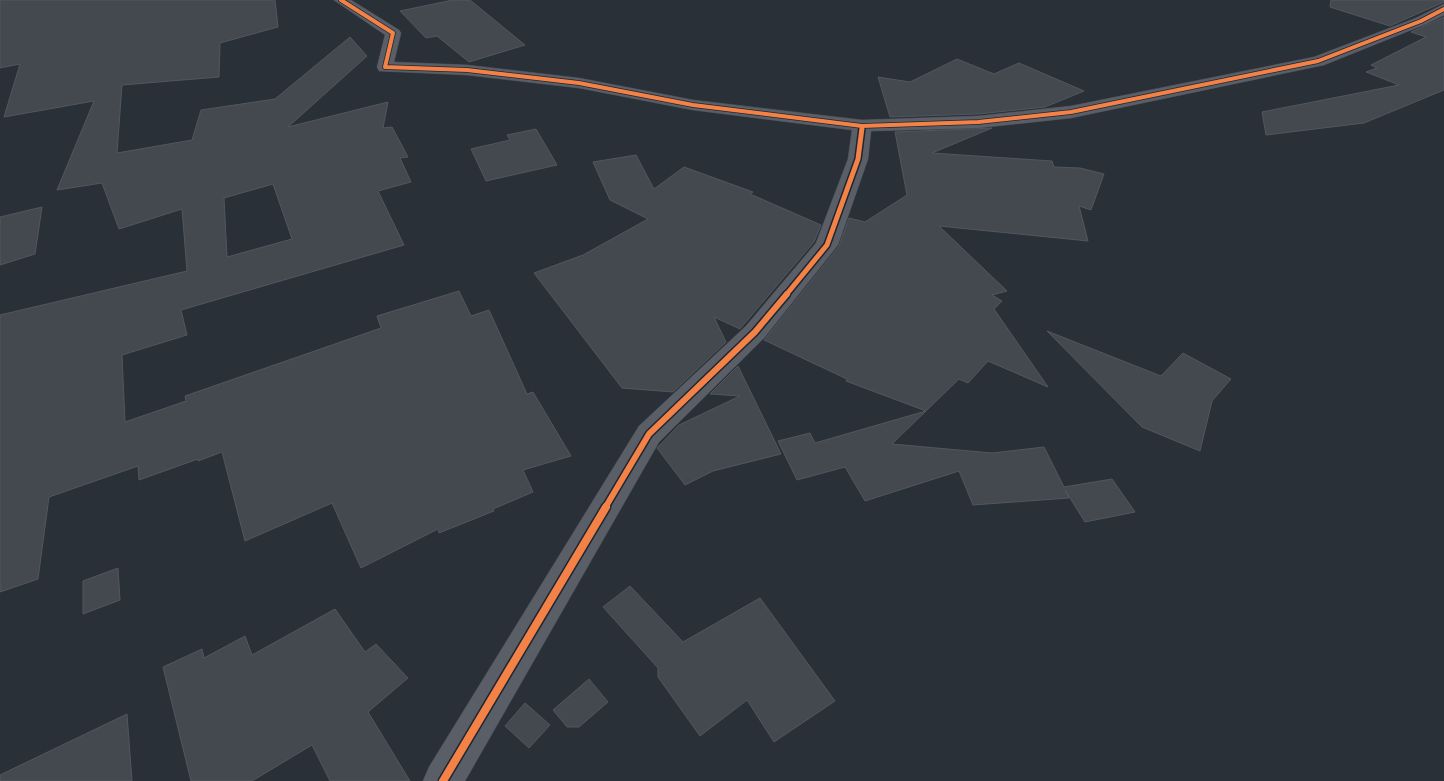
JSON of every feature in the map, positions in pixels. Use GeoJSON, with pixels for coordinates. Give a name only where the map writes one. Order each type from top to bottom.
{"type":"FeatureCollection","features":[{"type":"Feature","properties":{"kind":"street"},"geometry":{"type":"LineString","coordinates":[[341,0],[393,33],[385,67],[467,70],[579,82],[693,105],[862,126],[978,122],[1071,112],[1318,61],[1421,21],[1444,9]]}},
{"type":"Feature","properties":{"kind":"street"},"geometry":{"type":"LineString","coordinates":[[443,781],[649,434],[755,332],[827,245],[858,159],[862,126]]}},
{"type":"Feature","properties":{"kind":"building"},"geometry":{"type":"Polygon","coordinates":[[[0,0],[275,0],[278,27],[220,43],[219,77],[122,85],[117,153],[192,140],[201,110],[275,99],[350,37],[367,56],[288,127],[388,102],[383,128],[392,127],[408,157],[400,158],[411,182],[378,191],[404,245],[181,310],[187,335],[122,355],[125,422],[186,401],[185,396],[381,328],[377,316],[459,291],[471,316],[489,310],[527,394],[533,392],[571,456],[523,470],[533,492],[493,509],[494,511],[439,533],[438,529],[361,568],[332,503],[245,541],[222,452],[139,480],[138,466],[49,497],[38,579],[0,592],[0,315],[187,271],[182,209],[119,229],[102,183],[57,190],[94,101],[4,117],[20,64],[0,68],[0,0]],[[273,184],[224,198],[227,257],[292,239],[273,184]]]}},
{"type":"Feature","properties":{"kind":"building"},"geometry":{"type":"Polygon","coordinates":[[[453,0],[470,0],[525,45],[469,62],[437,36],[426,38],[400,11],[453,0]]]}},
{"type":"Feature","properties":{"kind":"building"},"geometry":{"type":"Polygon","coordinates":[[[1331,0],[1444,0],[1444,2],[1390,26],[1330,7],[1331,0]]]}},
{"type":"Feature","properties":{"kind":"building"},"geometry":{"type":"Polygon","coordinates":[[[1444,17],[1444,90],[1364,123],[1266,135],[1262,112],[1399,85],[1366,72],[1377,68],[1371,65],[1426,37],[1411,32],[1444,17]]]}},
{"type":"Feature","properties":{"kind":"building"},"geometry":{"type":"Polygon","coordinates":[[[957,59],[994,74],[1019,63],[1084,91],[1045,107],[978,114],[890,117],[878,77],[910,82],[957,59]]]}},
{"type":"Feature","properties":{"kind":"building"},"geometry":{"type":"Polygon","coordinates":[[[992,128],[932,153],[1052,161],[1054,167],[1080,168],[1104,174],[1091,210],[1079,206],[1088,241],[939,226],[1007,291],[992,295],[1002,301],[994,309],[1048,387],[988,361],[968,383],[959,379],[926,411],[846,381],[847,379],[764,340],[839,246],[849,218],[865,222],[907,195],[895,132],[992,128]]]}},
{"type":"Feature","properties":{"kind":"building"},"geometry":{"type":"Polygon","coordinates":[[[536,129],[557,165],[486,181],[471,149],[510,140],[507,135],[536,129]]]}},
{"type":"Feature","properties":{"kind":"building"},"geometry":{"type":"Polygon","coordinates":[[[636,155],[654,189],[684,167],[753,192],[750,194],[821,225],[814,242],[740,329],[714,317],[726,342],[673,392],[622,388],[534,273],[583,255],[648,219],[610,200],[593,162],[636,155]]]}},
{"type":"Feature","properties":{"kind":"building"},"geometry":{"type":"Polygon","coordinates":[[[42,207],[35,254],[0,265],[0,217],[42,207]]]}},
{"type":"Feature","properties":{"kind":"building"},"geometry":{"type":"Polygon","coordinates":[[[1047,331],[1161,376],[1183,353],[1231,379],[1212,401],[1200,451],[1142,427],[1047,331]]]}},
{"type":"Feature","properties":{"kind":"building"},"geometry":{"type":"Polygon","coordinates":[[[738,366],[781,454],[713,471],[685,485],[657,448],[679,425],[740,396],[710,394],[738,366]]]}},
{"type":"Feature","properties":{"kind":"building"},"geometry":{"type":"Polygon","coordinates":[[[926,411],[892,444],[992,453],[1044,447],[1064,487],[1112,479],[1135,512],[1085,522],[1065,490],[1069,498],[973,505],[959,471],[865,501],[845,467],[797,480],[778,441],[810,433],[815,443],[926,411]]]}},
{"type":"Feature","properties":{"kind":"building"},"geometry":{"type":"Polygon","coordinates":[[[118,568],[120,600],[83,614],[83,581],[118,568]]]}},
{"type":"Feature","properties":{"kind":"building"},"geometry":{"type":"Polygon","coordinates":[[[630,586],[683,642],[760,598],[835,701],[774,742],[747,700],[700,736],[658,677],[658,668],[603,607],[630,586]]]}},
{"type":"Feature","properties":{"kind":"building"},"geometry":{"type":"Polygon","coordinates":[[[335,609],[365,652],[376,644],[408,678],[368,712],[410,781],[330,781],[312,745],[252,781],[191,781],[163,667],[202,649],[204,658],[245,636],[252,655],[335,609]]]}},
{"type":"Feature","properties":{"kind":"building"},"geometry":{"type":"Polygon","coordinates":[[[589,679],[608,702],[579,727],[567,727],[553,710],[589,679]]]}},
{"type":"Feature","properties":{"kind":"building"},"geometry":{"type":"Polygon","coordinates":[[[525,703],[550,725],[529,748],[505,726],[525,703]]]}},
{"type":"Feature","properties":{"kind":"building"},"geometry":{"type":"Polygon","coordinates":[[[127,714],[132,781],[0,781],[0,775],[127,714]]]}},
{"type":"Feature","properties":{"kind":"cycle path"},"geometry":{"type":"LineString","coordinates":[[341,0],[393,33],[385,67],[467,70],[579,83],[693,105],[862,126],[978,122],[1071,112],[1318,61],[1421,21],[1444,9]]}},
{"type":"Feature","properties":{"kind":"cycle path"},"geometry":{"type":"LineString","coordinates":[[443,781],[649,434],[755,332],[827,245],[858,159],[862,126]]}}]}
